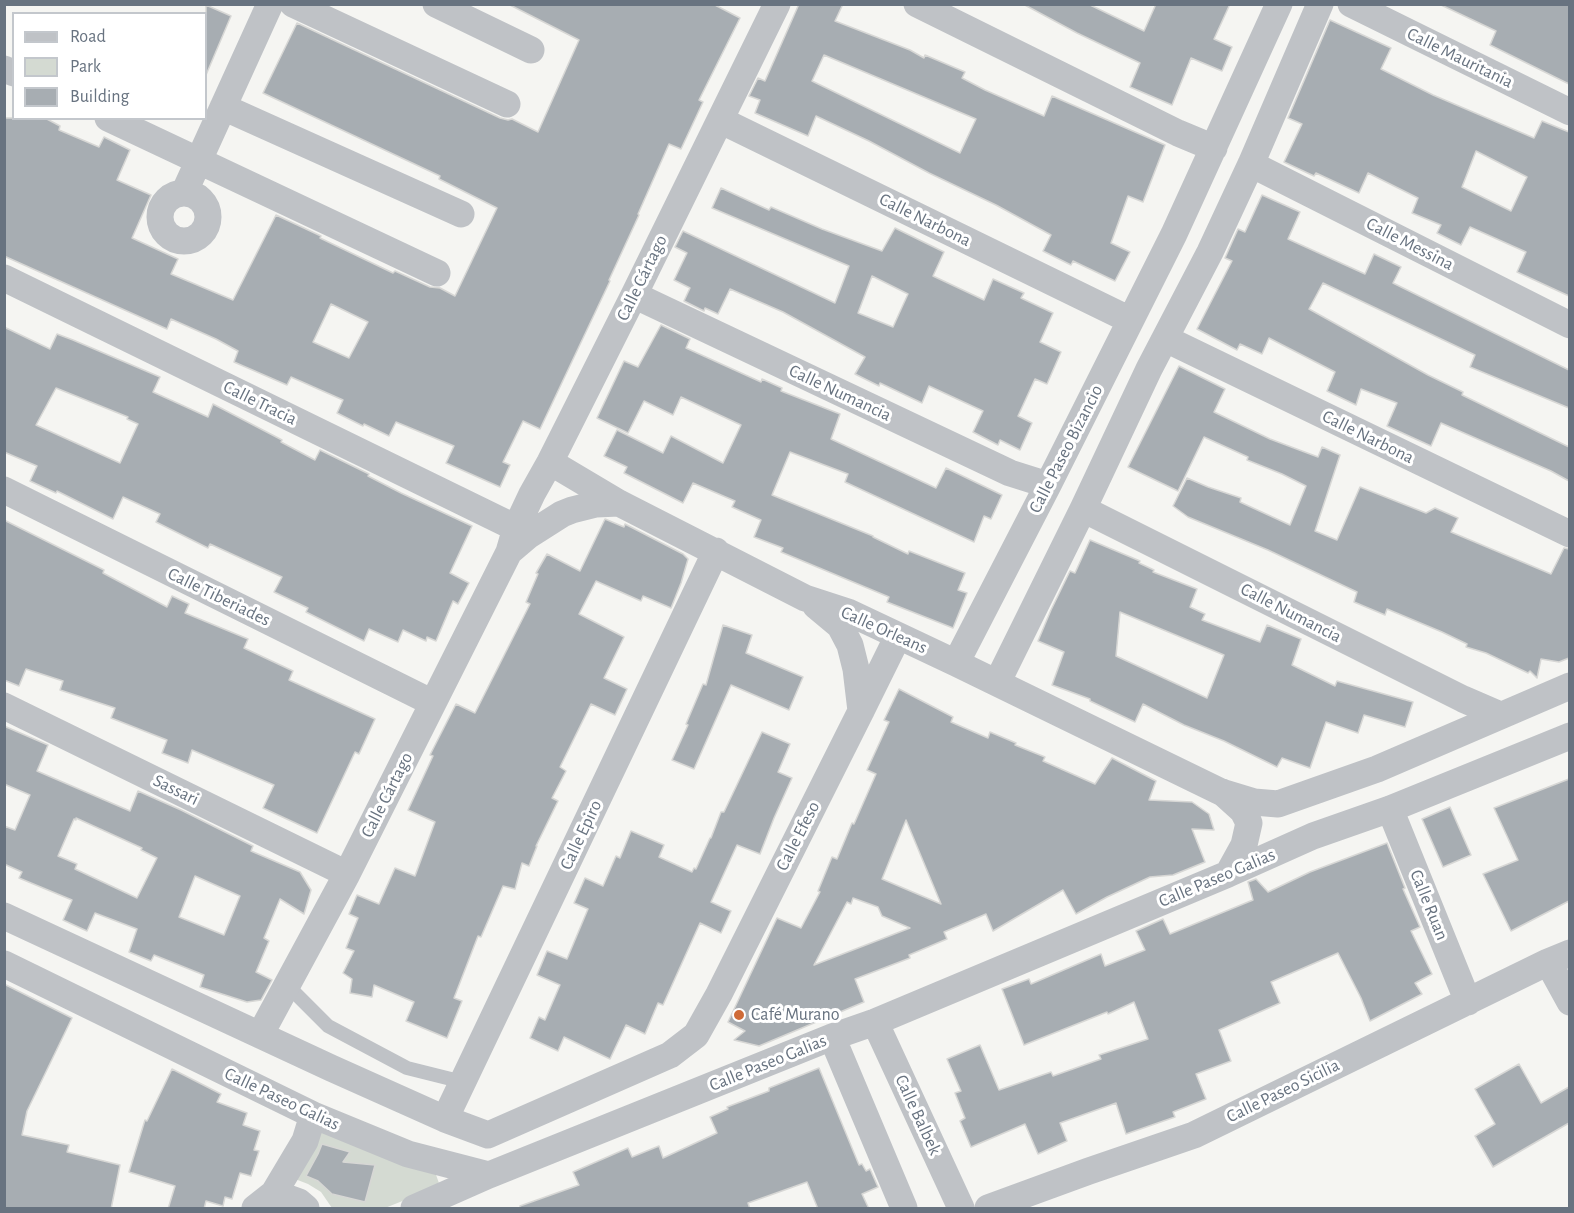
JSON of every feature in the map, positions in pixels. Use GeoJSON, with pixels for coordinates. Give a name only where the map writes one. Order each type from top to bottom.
{"type":"FeatureCollection","features":[{"type":"Feature","properties":{"kind":"street"},"geometry":{"type":"LineString","coordinates":[[184,193],[270,4]]}},
{"type":"Feature","properties":{"kind":"street"},"geometry":{"type":"LineString","coordinates":[[293,4],[507,104]]}},
{"type":"Feature","properties":{"kind":"street"},"geometry":{"type":"LineString","coordinates":[[436,4],[531,50]]}},
{"type":"Feature","properties":{"kind":"street","name":"Calle Cártago"},"geometry":{"type":"LineString","coordinates":[[260,1035],[347,874],[433,703],[513,540],[532,494],[634,295],[777,4]]}},
{"type":"Feature","properties":{"kind":"street"},"geometry":{"type":"LineString","coordinates":[[917,4],[1178,133],[1214,148]]}},
{"type":"Feature","properties":{"kind":"street","name":"Calle Paseo Bizancio"},"geometry":{"type":"LineString","coordinates":[[956,663],[1174,234],[1279,4]]}},
{"type":"Feature","properties":{"kind":"street"},"geometry":{"type":"LineString","coordinates":[[997,683],[1149,369],[1210,252],[1320,4]]}},
{"type":"Feature","properties":{"kind":"street","name":"Calle Mauritania"},"geometry":{"type":"LineString","coordinates":[[1351,4],[1569,112]]}},
{"type":"Feature","properties":{"kind":"street"},"geometry":{"type":"LineString","coordinates":[[223,107],[461,214]]}},
{"type":"Feature","properties":{"kind":"street"},"geometry":{"type":"LineString","coordinates":[[112,120],[437,273]]}},
{"type":"Feature","properties":{"kind":"street","name":"Calle Narbona"},"geometry":{"type":"LineString","coordinates":[[720,120],[1130,320]]}},
{"type":"Feature","properties":{"kind":"street","name":"Calle Messina"},"geometry":{"type":"LineString","coordinates":[[1251,164],[1569,325]]}},
{"type":"Feature","properties":{"kind":"street"},"geometry":{"type":"LineString","coordinates":[[1174,234],[1210,252]]}},
{"type":"Feature","properties":{"kind":"street","name":"Calle Tracia"},"geometry":{"type":"LineString","coordinates":[[4,278],[513,540]]}},
{"type":"Feature","properties":{"kind":"street","name":"Calle Numancia"},"geometry":{"type":"LineString","coordinates":[[634,295],[1010,473],[1048,485]]}},
{"type":"Feature","properties":{"kind":"street","name":"Calle Narbona"},"geometry":{"type":"LineString","coordinates":[[1166,339],[1569,534]]}},
{"type":"Feature","properties":{"kind":"street","name":"Calle Orleans"},"geometry":{"type":"LineString","coordinates":[[550,462],[619,503],[806,598],[848,612],[1221,792]]}},
{"type":"Feature","properties":{"kind":"street","name":"Calle Tiberiades"},"geometry":{"type":"LineString","coordinates":[[4,490],[433,703]]}},
{"type":"Feature","properties":{"kind":"street","name":"Calle Cártago"},"geometry":{"type":"LineString","coordinates":[[513,540],[529,535],[572,510],[596,504],[619,503]]}},
{"type":"Feature","properties":{"kind":"street","name":"Calle Numancia"},"geometry":{"type":"LineString","coordinates":[[1083,509],[1463,699],[1500,715]]}},
{"type":"Feature","properties":{"kind":"street","name":"Calle Epiro"},"geometry":{"type":"LineString","coordinates":[[446,1119],[716,551]]}},
{"type":"Feature","properties":{"kind":"street"},"geometry":{"type":"LineString","coordinates":[[806,598],[840,626],[850,645],[856,669],[861,711]]}},
{"type":"Feature","properties":{"kind":"street","name":"Calle Efeso"},"geometry":{"type":"LineString","coordinates":[[446,1119],[488,1135],[670,1054],[696,1035],[719,994],[898,636]]}},
{"type":"Feature","properties":{"kind":"street"},"geometry":{"type":"LineString","coordinates":[[1221,792],[1254,802],[1278,804],[1298,798],[1377,769],[1569,686]]}},
{"type":"Feature","properties":{"kind":"street","name":"Sassari"},"geometry":{"type":"LineString","coordinates":[[4,706],[347,874]]}},
{"type":"Feature","properties":{"kind":"street","name":"Calle Paseo Galias"},"geometry":{"type":"LineString","coordinates":[[4,964],[313,1115],[408,1154],[489,1175],[832,1037],[875,1022],[1313,836],[1390,809],[1569,736]]}},
{"type":"Feature","properties":{"kind":"street"},"geometry":{"type":"LineString","coordinates":[[1221,792],[1243,811],[1249,823],[1244,845],[1228,874]]}},
{"type":"Feature","properties":{"kind":"street"},"geometry":{"type":"LineString","coordinates":[[1298,798],[1313,836]]}},
{"type":"Feature","properties":{"kind":"street","name":"Calle Ruan"},"geometry":{"type":"LineString","coordinates":[[1390,809],[1468,1002]]}},
{"type":"Feature","properties":{"kind":"street"},"geometry":{"type":"LineString","coordinates":[[4,916],[446,1119]]}},
{"type":"Feature","properties":{"kind":"street"},"geometry":{"type":"LineString","coordinates":[[1559,958],[1569,1002]]}},
{"type":"Feature","properties":{"kind":"street","name":"Calle Paseo Sicilia"},"geometry":{"type":"LineString","coordinates":[[988,1209],[1194,1135],[1559,958]]}},
{"type":"Feature","properties":{"kind":"street","name":"Calle Balbek"},"geometry":{"type":"LineString","coordinates":[[875,1022],[961,1209]]}},
{"type":"Feature","properties":{"kind":"street"},"geometry":{"type":"LineString","coordinates":[[832,1037],[904,1209]]}},
{"type":"Feature","properties":{"kind":"street"},"geometry":{"type":"LineString","coordinates":[[265,1201],[305,1141],[313,1115]]}},
{"type":"Feature","properties":{"kind":"street"},"geometry":{"type":"LineString","coordinates":[[414,1209],[489,1175]]}},
{"type":"Feature","properties":{"kind":"street"},"geometry":{"type":"LineString","coordinates":[[265,1201],[299,1202],[306,1209]]}},
{"type":"Feature","properties":{"kind":"lane"},"geometry":{"type":"LineString","coordinates":[[287,985],[328,1026],[406,1068],[463,1082]]}},
{"type":"Feature","properties":{"kind":"green space"},"geometry":{"type":"Polygon","coordinates":[[[319,1129],[435,1172],[440,1186],[385,1208],[332,1208],[321,1192],[295,1179],[319,1129]]]}},
{"type":"Feature","properties":{"kind":"building"},"geometry":{"type":"Polygon","coordinates":[[[508,4],[713,4],[740,18],[699,100],[703,102],[681,149],[669,144],[610,281],[540,429],[523,421],[503,462],[510,465],[500,487],[446,463],[454,446],[396,422],[389,436],[364,424],[363,426],[337,413],[343,400],[291,377],[287,385],[234,362],[238,351],[216,339],[171,319],[167,329],[4,256],[4,118],[49,120],[60,126],[59,130],[99,147],[104,137],[130,150],[117,180],[151,195],[132,238],[178,259],[171,274],[233,300],[276,215],[393,273],[395,271],[455,296],[497,208],[439,179],[440,176],[263,93],[297,23],[500,118],[512,119],[538,132],[579,40],[508,4]],[[331,304],[313,342],[349,358],[368,322],[331,304]]]}},
{"type":"Feature","properties":{"kind":"building"},"geometry":{"type":"Polygon","coordinates":[[[799,4],[843,4],[835,21],[910,50],[924,58],[925,55],[965,72],[962,78],[1044,116],[1052,96],[1165,145],[1143,202],[1128,196],[1111,243],[1130,252],[1115,281],[1073,261],[1071,265],[1043,251],[1051,235],[996,205],[816,116],[808,136],[755,113],[760,100],[749,96],[758,78],[765,81],[799,4]],[[824,55],[812,81],[960,153],[976,119],[824,55]]]}},
{"type":"Feature","properties":{"kind":"building"},"geometry":{"type":"Polygon","coordinates":[[[1023,4],[1088,4],[1144,31],[1156,4],[1230,4],[1214,39],[1232,47],[1222,71],[1191,58],[1172,105],[1130,87],[1140,63],[1023,4]]]}},
{"type":"Feature","properties":{"kind":"building"},"geometry":{"type":"Polygon","coordinates":[[[1439,4],[1569,4],[1569,84],[1490,45],[1496,31],[1439,4]]]}},
{"type":"Feature","properties":{"kind":"building"},"geometry":{"type":"Polygon","coordinates":[[[206,5],[231,16],[207,73],[207,12],[206,5]]]}},
{"type":"Feature","properties":{"kind":"building"},"geometry":{"type":"Polygon","coordinates":[[[1330,20],[1391,48],[1381,69],[1433,95],[1534,138],[1542,121],[1569,132],[1569,296],[1517,272],[1526,252],[1470,227],[1461,245],[1437,233],[1441,225],[1412,213],[1418,198],[1368,173],[1359,193],[1316,173],[1314,176],[1284,162],[1302,124],[1288,118],[1330,20]],[[1476,151],[1462,187],[1511,211],[1527,177],[1476,151]]]}},
{"type":"Feature","properties":{"kind":"building"},"geometry":{"type":"Polygon","coordinates":[[[721,188],[769,210],[771,207],[882,251],[895,228],[944,252],[933,276],[984,300],[993,279],[1024,293],[1021,298],[1053,313],[1040,342],[1061,352],[1047,384],[1035,379],[1018,416],[1032,423],[1020,450],[1000,440],[998,445],[973,432],[983,411],[929,386],[922,403],[855,374],[865,357],[783,312],[730,289],[718,314],[705,308],[704,311],[684,301],[690,288],[674,280],[687,253],[675,247],[683,231],[835,303],[849,266],[712,208],[721,188]],[[872,276],[858,313],[893,327],[908,294],[872,276]]]}},
{"type":"Feature","properties":{"kind":"building"},"geometry":{"type":"Polygon","coordinates":[[[1262,195],[1300,212],[1288,239],[1365,274],[1374,254],[1401,267],[1393,283],[1569,370],[1569,408],[1470,367],[1475,355],[1323,283],[1309,309],[1463,392],[1462,395],[1569,447],[1569,481],[1441,423],[1431,446],[1387,426],[1397,403],[1361,389],[1356,405],[1327,391],[1335,372],[1269,338],[1262,354],[1240,344],[1237,350],[1197,329],[1232,261],[1225,258],[1238,229],[1245,232],[1262,195]]]}},
{"type":"Feature","properties":{"kind":"building"},"geometry":{"type":"Polygon","coordinates":[[[661,325],[690,339],[686,348],[761,382],[762,379],[782,388],[781,391],[840,414],[831,439],[936,488],[946,468],[1002,495],[991,519],[984,516],[974,542],[845,482],[848,474],[790,452],[772,495],[873,536],[908,554],[909,551],[965,573],[958,590],[967,593],[953,628],[887,602],[889,597],[781,552],[783,548],[754,537],[761,520],[732,507],[735,501],[693,483],[683,503],[624,473],[627,467],[604,456],[617,430],[663,453],[671,436],[723,463],[741,425],[681,397],[673,415],[644,401],[628,433],[597,418],[624,361],[638,367],[661,325]]]}},
{"type":"Feature","properties":{"kind":"building"},"geometry":{"type":"Polygon","coordinates":[[[4,327],[50,349],[57,334],[160,377],[153,392],[208,417],[213,404],[315,460],[320,450],[401,493],[472,526],[450,573],[469,583],[458,604],[453,601],[436,641],[427,637],[426,641],[403,630],[398,642],[369,629],[364,641],[306,612],[308,608],[274,592],[282,577],[210,544],[208,548],[156,522],[160,514],[123,497],[113,519],[57,491],[56,493],[30,481],[37,466],[4,452],[4,327]],[[56,388],[36,425],[120,463],[138,424],[127,419],[128,417],[56,388]]]}},
{"type":"Feature","properties":{"kind":"building"},"geometry":{"type":"Polygon","coordinates":[[[1179,366],[1225,389],[1214,412],[1270,439],[1318,457],[1322,447],[1340,455],[1315,531],[1337,540],[1360,487],[1426,513],[1435,508],[1458,518],[1451,532],[1551,574],[1564,548],[1569,549],[1569,658],[1559,662],[1541,659],[1537,678],[1530,671],[1528,673],[1486,653],[1466,647],[1467,644],[1387,609],[1385,615],[1354,602],[1357,592],[1268,550],[1188,517],[1173,506],[1187,478],[1241,498],[1240,502],[1290,525],[1306,486],[1247,460],[1248,457],[1204,437],[1178,491],[1128,467],[1179,366]]]}},
{"type":"Feature","properties":{"kind":"building"},"geometry":{"type":"Polygon","coordinates":[[[605,519],[624,527],[625,524],[683,554],[688,559],[681,583],[671,608],[643,596],[641,601],[596,581],[579,614],[624,637],[604,678],[627,689],[615,715],[591,704],[560,767],[566,771],[552,798],[558,801],[529,866],[522,863],[515,889],[503,886],[481,937],[478,936],[454,998],[462,1001],[447,1038],[406,1021],[414,1002],[374,985],[372,997],[350,993],[352,979],[343,973],[354,951],[346,948],[358,918],[349,914],[357,895],[379,904],[395,868],[415,876],[435,822],[408,810],[433,756],[430,755],[456,704],[475,713],[530,604],[526,602],[538,574],[536,573],[547,554],[580,571],[605,519]]]}},
{"type":"Feature","properties":{"kind":"building"},"geometry":{"type":"Polygon","coordinates":[[[4,520],[104,570],[103,573],[167,607],[172,596],[189,604],[185,613],[248,639],[244,648],[293,671],[289,680],[375,719],[359,754],[355,752],[317,833],[263,808],[274,785],[192,750],[188,763],[162,753],[167,740],[111,718],[115,708],[60,690],[63,681],[26,669],[19,686],[4,680],[4,520]]]}},
{"type":"Feature","properties":{"kind":"building"},"geometry":{"type":"Polygon","coordinates":[[[1090,540],[1140,561],[1139,563],[1154,570],[1153,572],[1197,589],[1190,607],[1205,614],[1202,620],[1260,642],[1267,625],[1301,639],[1292,665],[1335,686],[1337,681],[1413,702],[1405,727],[1364,715],[1358,733],[1326,722],[1310,768],[1282,758],[1277,767],[1143,704],[1135,722],[1090,699],[1052,685],[1064,652],[1038,641],[1070,571],[1075,573],[1090,540]],[[1120,612],[1116,656],[1207,698],[1224,655],[1120,612]]]}},
{"type":"Feature","properties":{"kind":"building"},"geometry":{"type":"Polygon","coordinates":[[[723,625],[752,635],[746,653],[803,677],[789,710],[731,685],[694,769],[672,760],[703,684],[706,685],[723,625]]]}},
{"type":"Feature","properties":{"kind":"building"},"geometry":{"type":"Polygon","coordinates":[[[899,689],[953,717],[951,722],[988,738],[990,732],[1016,743],[1015,745],[1045,757],[1043,761],[1095,784],[1112,758],[1156,781],[1149,800],[1192,802],[1209,814],[1214,830],[1192,829],[1205,862],[1173,875],[1150,877],[1076,914],[1063,890],[993,931],[986,914],[944,932],[947,939],[909,955],[910,958],[855,979],[864,1002],[759,1046],[734,1040],[745,1031],[728,1022],[777,918],[801,928],[820,892],[818,891],[832,857],[837,859],[852,823],[854,824],[876,774],[867,770],[889,722],[884,720],[899,689]],[[906,820],[882,879],[941,904],[906,820]],[[853,898],[851,904],[847,902],[814,965],[910,928],[882,916],[878,907],[853,898]]]}},
{"type":"Feature","properties":{"kind":"building"},"geometry":{"type":"Polygon","coordinates":[[[4,726],[48,745],[37,771],[130,811],[138,791],[253,846],[251,851],[300,872],[311,890],[304,914],[280,899],[264,938],[269,941],[256,972],[272,980],[261,1000],[247,1002],[200,987],[204,975],[154,955],[151,961],[129,952],[137,929],[95,913],[87,931],[63,920],[72,900],[19,878],[22,872],[4,864],[4,826],[15,830],[30,795],[4,784],[4,726]],[[76,818],[58,856],[77,864],[75,869],[137,898],[157,858],[141,850],[142,848],[76,818]],[[195,876],[179,917],[224,935],[240,896],[195,876]]]}},
{"type":"Feature","properties":{"kind":"building"},"geometry":{"type":"Polygon","coordinates":[[[762,732],[790,744],[778,772],[792,778],[760,854],[737,845],[711,902],[731,911],[721,933],[700,923],[663,1005],[658,1003],[645,1034],[626,1025],[610,1059],[564,1037],[558,1051],[530,1038],[539,1017],[545,1020],[560,985],[537,975],[547,951],[567,959],[588,909],[574,903],[585,878],[603,886],[616,856],[620,858],[631,831],[664,845],[659,857],[692,872],[694,868],[696,869],[721,812],[724,812],[762,732]]]}},
{"type":"Feature","properties":{"kind":"building"},"geometry":{"type":"Polygon","coordinates":[[[1569,779],[1569,901],[1511,931],[1483,874],[1518,860],[1494,808],[1569,779]]]}},
{"type":"Feature","properties":{"kind":"building"},"geometry":{"type":"Polygon","coordinates":[[[1450,807],[1471,855],[1443,867],[1422,819],[1450,807]]]}},
{"type":"Feature","properties":{"kind":"building"},"geometry":{"type":"Polygon","coordinates":[[[1387,843],[1405,888],[1403,889],[1420,927],[1411,931],[1432,974],[1415,983],[1422,994],[1370,1021],[1338,953],[1271,982],[1280,1003],[1219,1030],[1231,1061],[1196,1074],[1206,1099],[1173,1112],[1175,1117],[1126,1134],[1116,1103],[1060,1123],[1067,1141],[1038,1154],[1025,1124],[971,1147],[960,1121],[965,1118],[955,1093],[961,1091],[947,1059],[980,1045],[999,1090],[1051,1072],[1053,1076],[1101,1059],[1099,1055],[1148,1039],[1134,1002],[1024,1045],[1002,989],[1029,979],[1031,984],[1101,954],[1105,966],[1145,950],[1136,931],[1163,919],[1170,934],[1253,900],[1248,882],[1256,879],[1268,892],[1310,872],[1387,843]]]}},
{"type":"Feature","properties":{"kind":"building"},"geometry":{"type":"Polygon","coordinates":[[[4,984],[72,1018],[27,1111],[22,1135],[69,1145],[67,1152],[120,1165],[111,1209],[4,1209],[4,984]]]}},
{"type":"Feature","properties":{"kind":"building"},"geometry":{"type":"Polygon","coordinates":[[[1519,1064],[1541,1103],[1569,1087],[1569,1123],[1493,1167],[1475,1136],[1495,1124],[1475,1089],[1519,1064]]]}},
{"type":"Feature","properties":{"kind":"building"},"geometry":{"type":"Polygon","coordinates":[[[819,1068],[859,1165],[862,1164],[866,1171],[870,1169],[878,1187],[862,1194],[869,1209],[818,1209],[807,1182],[748,1203],[750,1209],[520,1209],[520,1206],[579,1185],[573,1172],[628,1148],[632,1157],[659,1146],[663,1158],[717,1133],[710,1117],[728,1109],[727,1107],[769,1091],[769,1088],[819,1068]]]}},
{"type":"Feature","properties":{"kind":"building"},"geometry":{"type":"Polygon","coordinates":[[[172,1069],[221,1094],[217,1102],[247,1113],[243,1125],[260,1131],[254,1150],[259,1151],[251,1176],[240,1173],[232,1199],[225,1197],[223,1206],[206,1201],[204,1209],[168,1209],[175,1186],[129,1172],[145,1120],[147,1121],[172,1069]]]}},
{"type":"Feature","properties":{"kind":"building"},"geometry":{"type":"Polygon","coordinates":[[[322,1144],[350,1152],[343,1162],[375,1165],[365,1202],[332,1194],[318,1181],[306,1176],[322,1144]]]}},
{"type":"Feature","properties":{"kind":"place","name":"Café Murano"},"geometry":{"type":"Point","coordinates":[739,1015]}}]}
